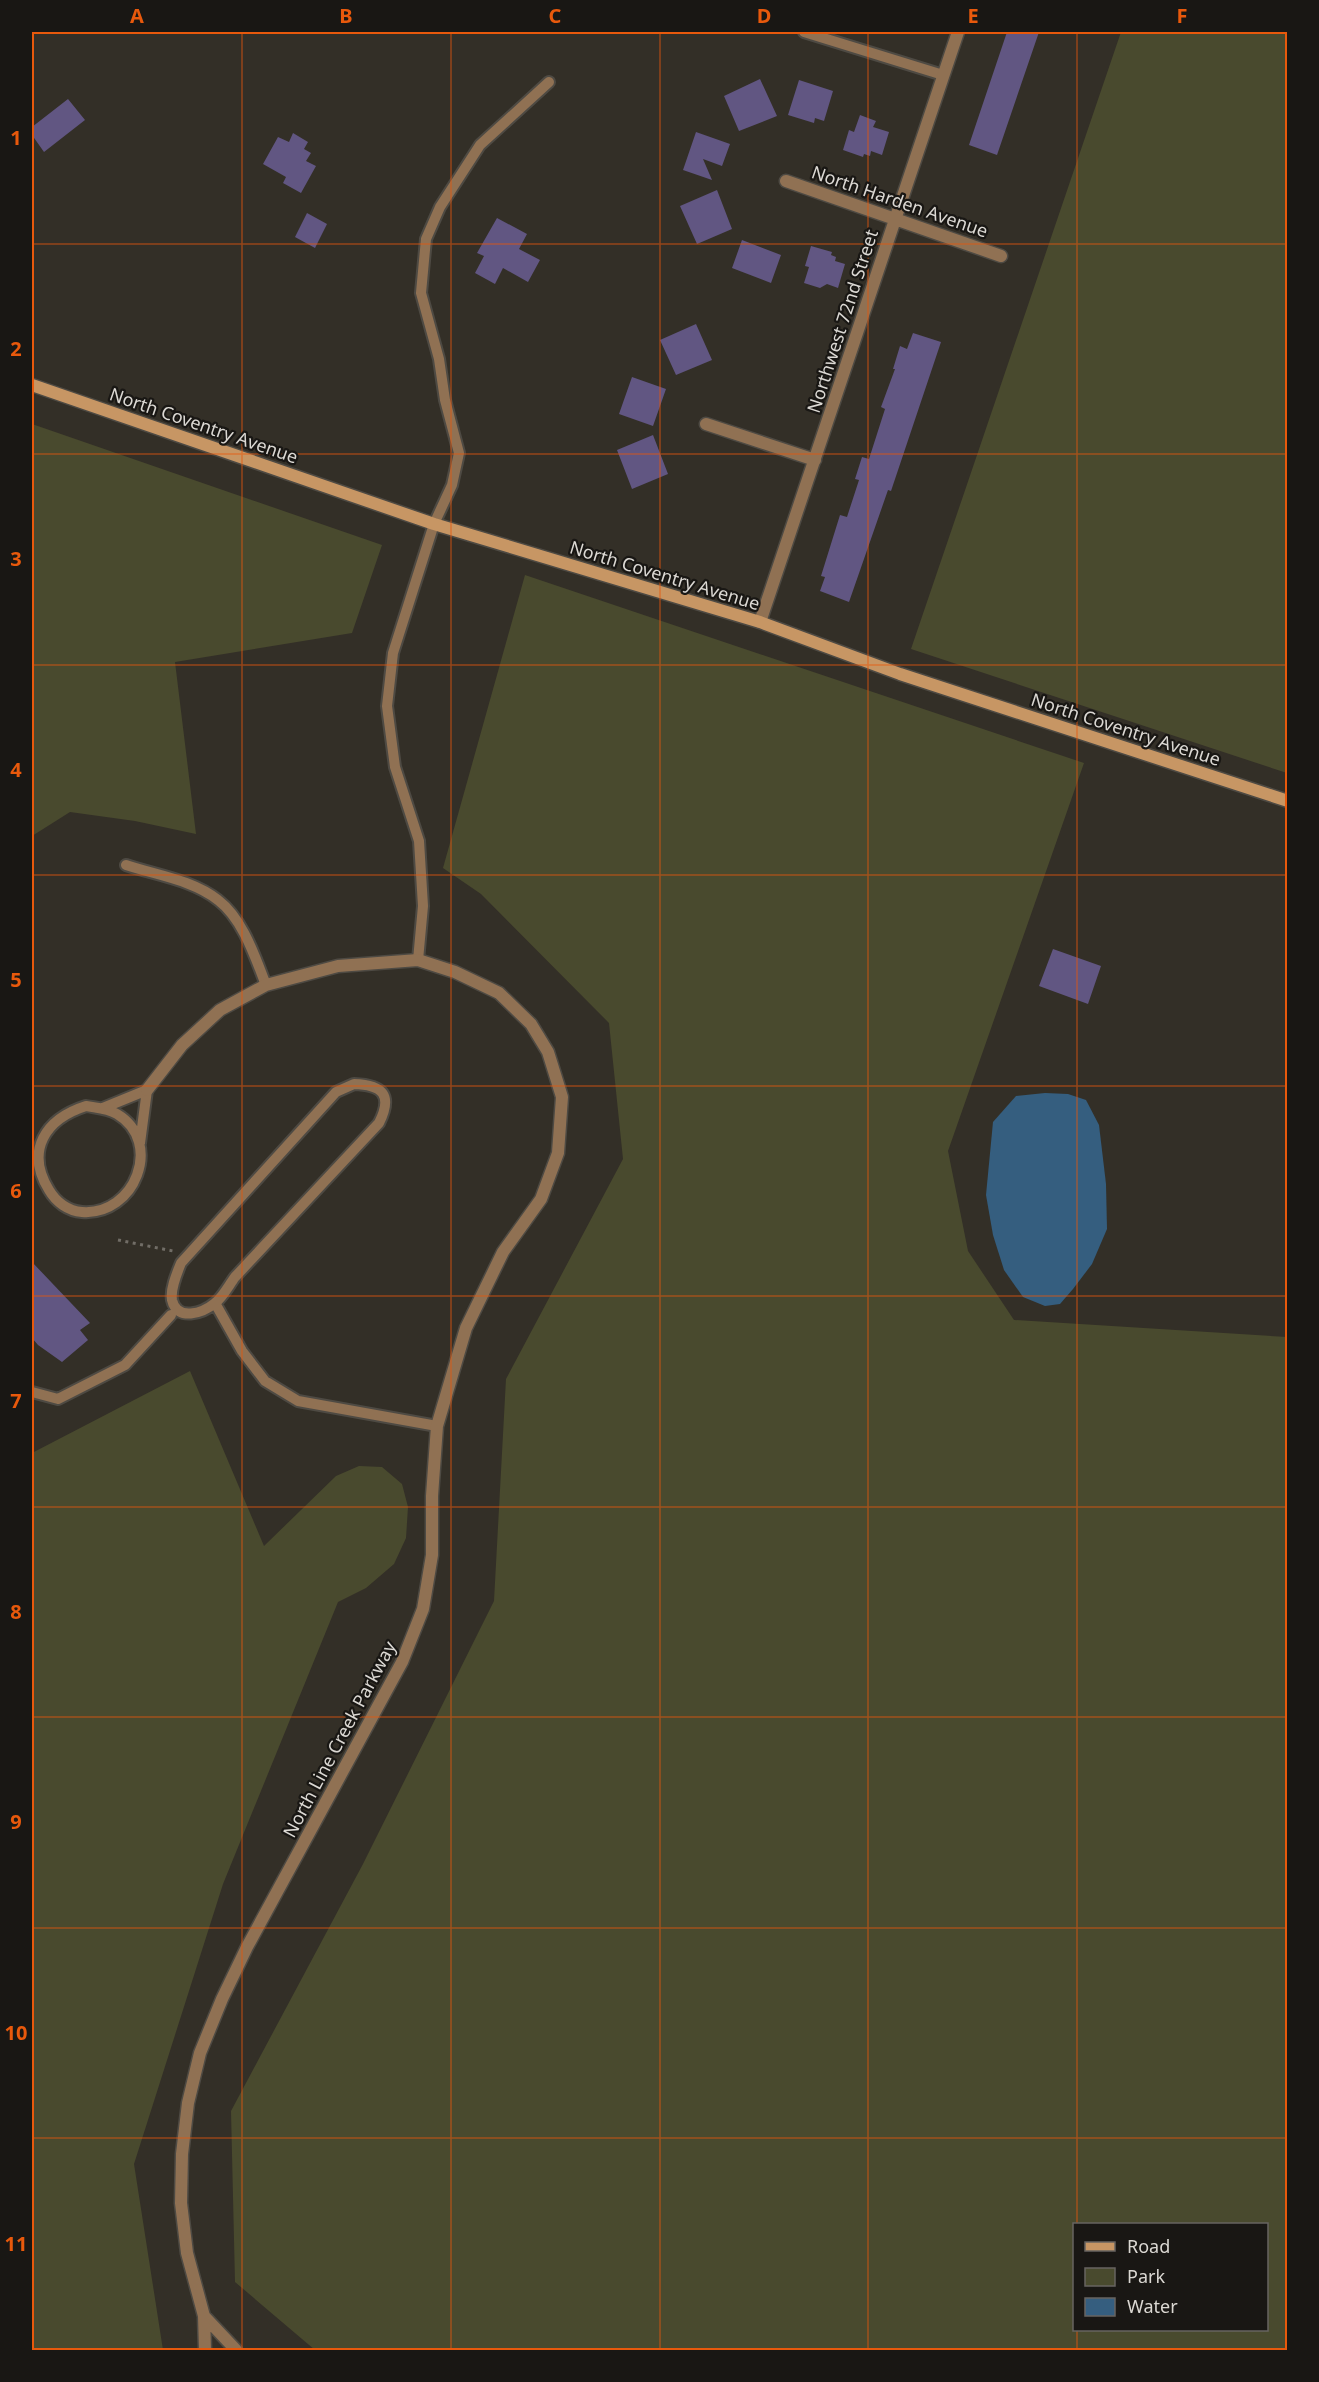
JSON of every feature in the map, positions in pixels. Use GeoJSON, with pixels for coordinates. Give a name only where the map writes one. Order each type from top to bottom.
{"type":"FeatureCollection","features":[{"type":"Feature","properties":{"kind":"street","name":"Northwest 72nd Street"},"geometry":{"type":"LineString","coordinates":[[760,622],[958,32]]}},
{"type":"Feature","properties":{"kind":"street","name":"North Harden Avenue"},"geometry":{"type":"LineString","coordinates":[[786,181],[895,217],[1001,256]]}},
{"type":"Feature","properties":{"kind":"street","name":"North Coventry Avenue"},"geometry":{"type":"LineString","coordinates":[[32,386],[434,524],[760,622],[900,674],[1287,801]]}},
{"type":"Feature","properties":{"kind":"street"},"geometry":{"type":"LineString","coordinates":[[705,424],[815,460]]}},
{"type":"Feature","properties":{"kind":"street","name":"North Line Creek Parkway"},"geometry":{"type":"LineString","coordinates":[[147,1090],[182,1045],[220,1010],[266,985],[338,966],[418,960],[455,972],[499,993],[531,1024],[548,1052],[562,1097],[558,1154],[541,1199],[503,1252],[466,1328],[437,1426],[432,1496],[432,1555],[423,1609],[402,1662],[247,1947],[200,2053],[188,2103],[182,2154],[181,2203],[187,2253],[204,2316],[205,2350]]}},
{"type":"Feature","properties":{"kind":"street","name":"North Line Creek Parkway"},"geometry":{"type":"LineString","coordinates":[[204,2316],[236,2350]]}},
{"type":"Feature","properties":{"kind":"lane"},"geometry":{"type":"LineString","coordinates":[[804,32],[943,75]]}},
{"type":"Feature","properties":{"kind":"lane"},"geometry":{"type":"LineString","coordinates":[[418,960],[423,906],[419,841],[395,767],[387,706],[393,654],[434,524],[452,485],[459,453],[445,400],[439,359],[421,293],[426,239],[440,207],[480,145],[549,82]]}},
{"type":"Feature","properties":{"kind":"lane"},"geometry":{"type":"LineString","coordinates":[[126,865],[186,884],[207,893],[220,902],[239,925],[266,985]]}},
{"type":"Feature","properties":{"kind":"lane"},"geometry":{"type":"LineString","coordinates":[[354,1084],[368,1084],[379,1088],[385,1098],[386,1108],[379,1123],[235,1276],[215,1303],[198,1313],[187,1314],[177,1309],[172,1300],[174,1282],[181,1263],[336,1092],[354,1084]]}},
{"type":"Feature","properties":{"kind":"lane"},"geometry":{"type":"LineString","coordinates":[[103,1108],[147,1090],[140,1144],[140,1164],[134,1183],[123,1199],[106,1210],[90,1213],[74,1212],[57,1201],[41,1174],[37,1154],[46,1132],[70,1111],[86,1106],[103,1108],[118,1114],[140,1144]]}},
{"type":"Feature","properties":{"kind":"lane"},"geometry":{"type":"LineString","coordinates":[[215,1303],[242,1351],[266,1381],[298,1401],[437,1426]]}},
{"type":"Feature","properties":{"kind":"lane"},"geometry":{"type":"LineString","coordinates":[[32,1392],[58,1399],[125,1365],[171,1315]]}},
{"type":"Feature","properties":{"kind":"path"},"geometry":{"type":"LineString","coordinates":[[117,1240],[173,1251]]}},
{"type":"Feature","properties":{"kind":"green space"},"geometry":{"type":"Polygon","coordinates":[[[1121,32],[1287,32],[1287,773],[911,649],[1121,32]]]}},
{"type":"Feature","properties":{"kind":"green space"},"geometry":{"type":"Polygon","coordinates":[[[32,424],[382,545],[352,633],[175,662],[196,834],[135,821],[70,812],[32,836],[32,424]]]}},
{"type":"Feature","properties":{"kind":"green space"},"geometry":{"type":"Polygon","coordinates":[[[525,575],[1084,763],[948,1151],[968,1251],[1014,1320],[1287,1337],[1287,2350],[315,2350],[235,2282],[231,2111],[363,1864],[494,1601],[506,1379],[623,1159],[609,1023],[481,894],[443,868],[525,575]]]}},
{"type":"Feature","properties":{"kind":"green space"},"geometry":{"type":"Polygon","coordinates":[[[190,1371],[264,1546],[336,1476],[359,1466],[382,1467],[402,1484],[408,1507],[406,1538],[394,1564],[366,1588],[338,1602],[223,1884],[134,2164],[163,2350],[32,2350],[32,1453],[190,1371]]]}},
{"type":"Feature","properties":{"kind":"water"},"geometry":{"type":"Polygon","coordinates":[[[1045,1093],[1068,1094],[1086,1100],[1099,1125],[1106,1184],[1107,1229],[1092,1264],[1073,1289],[1060,1304],[1045,1306],[1023,1297],[1004,1270],[993,1235],[986,1195],[993,1122],[1016,1096],[1045,1093]]]}},
{"type":"Feature","properties":{"kind":"building"},"geometry":{"type":"Polygon","coordinates":[[[1007,32],[1039,32],[997,155],[969,145],[1007,32]]]}},
{"type":"Feature","properties":{"kind":"building"},"geometry":{"type":"Polygon","coordinates":[[[760,79],[777,116],[739,131],[724,96],[760,79]]]}},
{"type":"Feature","properties":{"kind":"building"},"geometry":{"type":"Polygon","coordinates":[[[799,80],[833,91],[824,121],[815,118],[814,123],[788,115],[799,80]]]}},
{"type":"Feature","properties":{"kind":"building"},"geometry":{"type":"Polygon","coordinates":[[[68,99],[85,120],[44,152],[32,135],[32,127],[68,99]]]}},
{"type":"Feature","properties":{"kind":"building"},"geometry":{"type":"Polygon","coordinates":[[[860,115],[876,121],[873,127],[889,132],[882,155],[871,151],[870,156],[864,154],[863,157],[843,150],[849,130],[854,132],[860,115]]]}},
{"type":"Feature","properties":{"kind":"building"},"geometry":{"type":"Polygon","coordinates":[[[696,132],[730,144],[722,166],[703,159],[712,180],[683,170],[696,132]]]}},
{"type":"Feature","properties":{"kind":"building"},"geometry":{"type":"Polygon","coordinates":[[[293,133],[308,142],[304,149],[311,153],[306,161],[316,166],[301,193],[283,183],[286,177],[263,164],[278,137],[289,142],[293,133]]]}},
{"type":"Feature","properties":{"kind":"building"},"geometry":{"type":"Polygon","coordinates":[[[717,190],[732,229],[697,244],[680,206],[717,190]]]}},
{"type":"Feature","properties":{"kind":"building"},"geometry":{"type":"Polygon","coordinates":[[[307,213],[327,224],[315,248],[295,237],[307,213]]]}},
{"type":"Feature","properties":{"kind":"building"},"geometry":{"type":"Polygon","coordinates":[[[497,218],[527,234],[519,249],[540,260],[528,282],[503,268],[495,284],[475,273],[484,256],[477,253],[497,218]]]}},
{"type":"Feature","properties":{"kind":"building"},"geometry":{"type":"Polygon","coordinates":[[[742,240],[781,255],[771,283],[732,268],[742,240]]]}},
{"type":"Feature","properties":{"kind":"building"},"geometry":{"type":"Polygon","coordinates":[[[811,246],[832,252],[831,255],[836,257],[835,261],[845,264],[838,288],[827,284],[820,288],[804,283],[809,267],[805,266],[811,246]]]}},
{"type":"Feature","properties":{"kind":"building"},"geometry":{"type":"Polygon","coordinates":[[[696,324],[712,360],[676,375],[660,340],[696,324]]]}},
{"type":"Feature","properties":{"kind":"building"},"geometry":{"type":"Polygon","coordinates":[[[913,333],[941,342],[891,491],[888,490],[849,602],[820,591],[825,577],[821,576],[840,515],[847,517],[859,480],[855,479],[862,457],[869,459],[885,409],[881,407],[895,369],[893,369],[900,346],[907,349],[913,333]]]}},
{"type":"Feature","properties":{"kind":"building"},"geometry":{"type":"Polygon","coordinates":[[[632,377],[666,389],[653,426],[619,414],[632,377]]]}},
{"type":"Feature","properties":{"kind":"building"},"geometry":{"type":"Polygon","coordinates":[[[653,435],[668,474],[632,489],[617,450],[653,435]]]}},
{"type":"Feature","properties":{"kind":"building"},"geometry":{"type":"Polygon","coordinates":[[[1053,949],[1101,966],[1088,1004],[1039,986],[1053,949]]]}},
{"type":"Feature","properties":{"kind":"building"},"geometry":{"type":"Polygon","coordinates":[[[32,1262],[90,1323],[80,1330],[88,1340],[62,1362],[32,1338],[32,1262]]]}}]}
